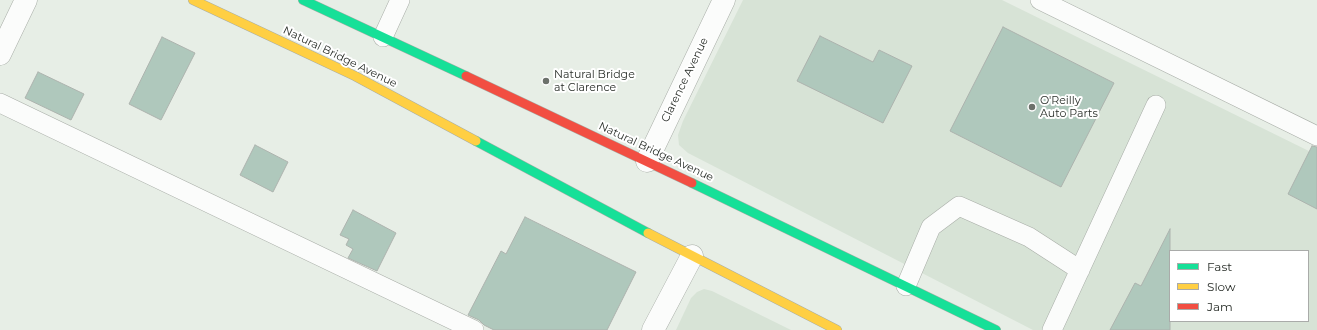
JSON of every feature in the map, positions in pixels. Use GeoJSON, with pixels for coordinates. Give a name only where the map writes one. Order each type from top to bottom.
{"type":"FeatureCollection","features":[{"type":"Feature","properties":{"kind":"main road","name":"Natural Bridge Avenue"},"geometry":{"type":"LineString","coordinates":[[193,0],[355,76],[692,256],[837,330]]}},
{"type":"Feature","properties":{"kind":"main road","name":"Natural Bridge Avenue"},"geometry":{"type":"LineString","coordinates":[[303,0],[647,161],[996,330]]}},
{"type":"Feature","properties":{"kind":"street"},"geometry":{"type":"LineString","coordinates":[[0,54],[26,0]]}},
{"type":"Feature","properties":{"kind":"street","name":"Clarence Avenue"},"geometry":{"type":"LineString","coordinates":[[647,161],[724,0]]}},
{"type":"Feature","properties":{"kind":"street"},"geometry":{"type":"LineString","coordinates":[[653,330],[692,256]]}},
{"type":"Feature","properties":{"kind":"lane"},"geometry":{"type":"LineString","coordinates":[[383,37],[400,0]]}},
{"type":"Feature","properties":{"kind":"lane"},"geometry":{"type":"LineString","coordinates":[[1040,0],[1317,136]]}},
{"type":"Feature","properties":{"kind":"lane"},"geometry":{"type":"LineString","coordinates":[[0,103],[474,330]]}},
{"type":"Feature","properties":{"kind":"lane"},"geometry":{"type":"LineString","coordinates":[[1052,330],[1156,105]]}},
{"type":"Feature","properties":{"kind":"lane"},"geometry":{"type":"LineString","coordinates":[[906,286],[931,227],[959,206],[1029,237],[1080,270]]}},
{"type":"Feature","properties":{"kind":"shaded area"},"geometry":{"type":"Polygon","coordinates":[[[743,0],[1002,0],[1317,155],[1317,330],[1033,330],[688,153],[679,145],[678,135],[683,121],[743,0]]]}},
{"type":"Feature","properties":{"kind":"shaded area"},"geometry":{"type":"Polygon","coordinates":[[[704,289],[712,291],[791,330],[676,330],[691,298],[697,292],[704,289]]]}},
{"type":"Feature","properties":{"kind":"building","name":"O'Reilly Auto Parts"},"geometry":{"type":"Polygon","coordinates":[[[1003,27],[1114,83],[1061,187],[950,131],[1003,27]]]}},
{"type":"Feature","properties":{"kind":"building"},"geometry":{"type":"Polygon","coordinates":[[[820,36],[873,62],[879,50],[912,66],[883,123],[797,81],[820,36]]]}},
{"type":"Feature","properties":{"kind":"building"},"geometry":{"type":"Polygon","coordinates":[[[162,37],[195,53],[161,120],[129,104],[162,37]]]}},
{"type":"Feature","properties":{"kind":"building"},"geometry":{"type":"Polygon","coordinates":[[[38,72],[84,94],[71,120],[25,98],[38,72]]]}},
{"type":"Feature","properties":{"kind":"building"},"geometry":{"type":"Polygon","coordinates":[[[255,145],[288,162],[273,192],[240,175],[255,145]]]}},
{"type":"Feature","properties":{"kind":"building"},"geometry":{"type":"Polygon","coordinates":[[[1312,146],[1317,147],[1317,209],[1288,194],[1312,146]]]}},
{"type":"Feature","properties":{"kind":"building"},"geometry":{"type":"Polygon","coordinates":[[[353,210],[396,233],[377,271],[348,258],[353,249],[346,245],[349,239],[340,235],[353,210]]]}},
{"type":"Feature","properties":{"kind":"building"},"geometry":{"type":"Polygon","coordinates":[[[525,217],[636,272],[607,330],[494,330],[468,315],[501,251],[506,254],[525,217]]]}},
{"type":"Feature","properties":{"kind":"building"},"geometry":{"type":"Polygon","coordinates":[[[1170,229],[1170,330],[1110,330],[1135,283],[1141,286],[1170,229]]]}},
{"type":"Feature","properties":{"kind":"traffic: fast"},"geometry":{"type":"LineString","coordinates":[[303,0],[466,76]]}},
{"type":"Feature","properties":{"kind":"traffic: fast"},"geometry":{"type":"LineString","coordinates":[[476,141],[648,233]]}},
{"type":"Feature","properties":{"kind":"traffic: fast"},"geometry":{"type":"LineString","coordinates":[[692,183],[996,330]]}},
{"type":"Feature","properties":{"kind":"traffic: slow"},"geometry":{"type":"LineString","coordinates":[[193,0],[355,76],[476,141]]}},
{"type":"Feature","properties":{"kind":"traffic: slow"},"geometry":{"type":"LineString","coordinates":[[648,233],[837,330]]}},
{"type":"Feature","properties":{"kind":"traffic: jam"},"geometry":{"type":"LineString","coordinates":[[466,76],[692,183]]}},
{"type":"Feature","properties":{"kind":"place","name":"Natural Bridge at Clarence"},"geometry":{"type":"Point","coordinates":[546,81]}},
{"type":"Feature","properties":{"kind":"place","name":"O'Reilly Auto Parts"},"geometry":{"type":"Point","coordinates":[1032,107]}}]}
